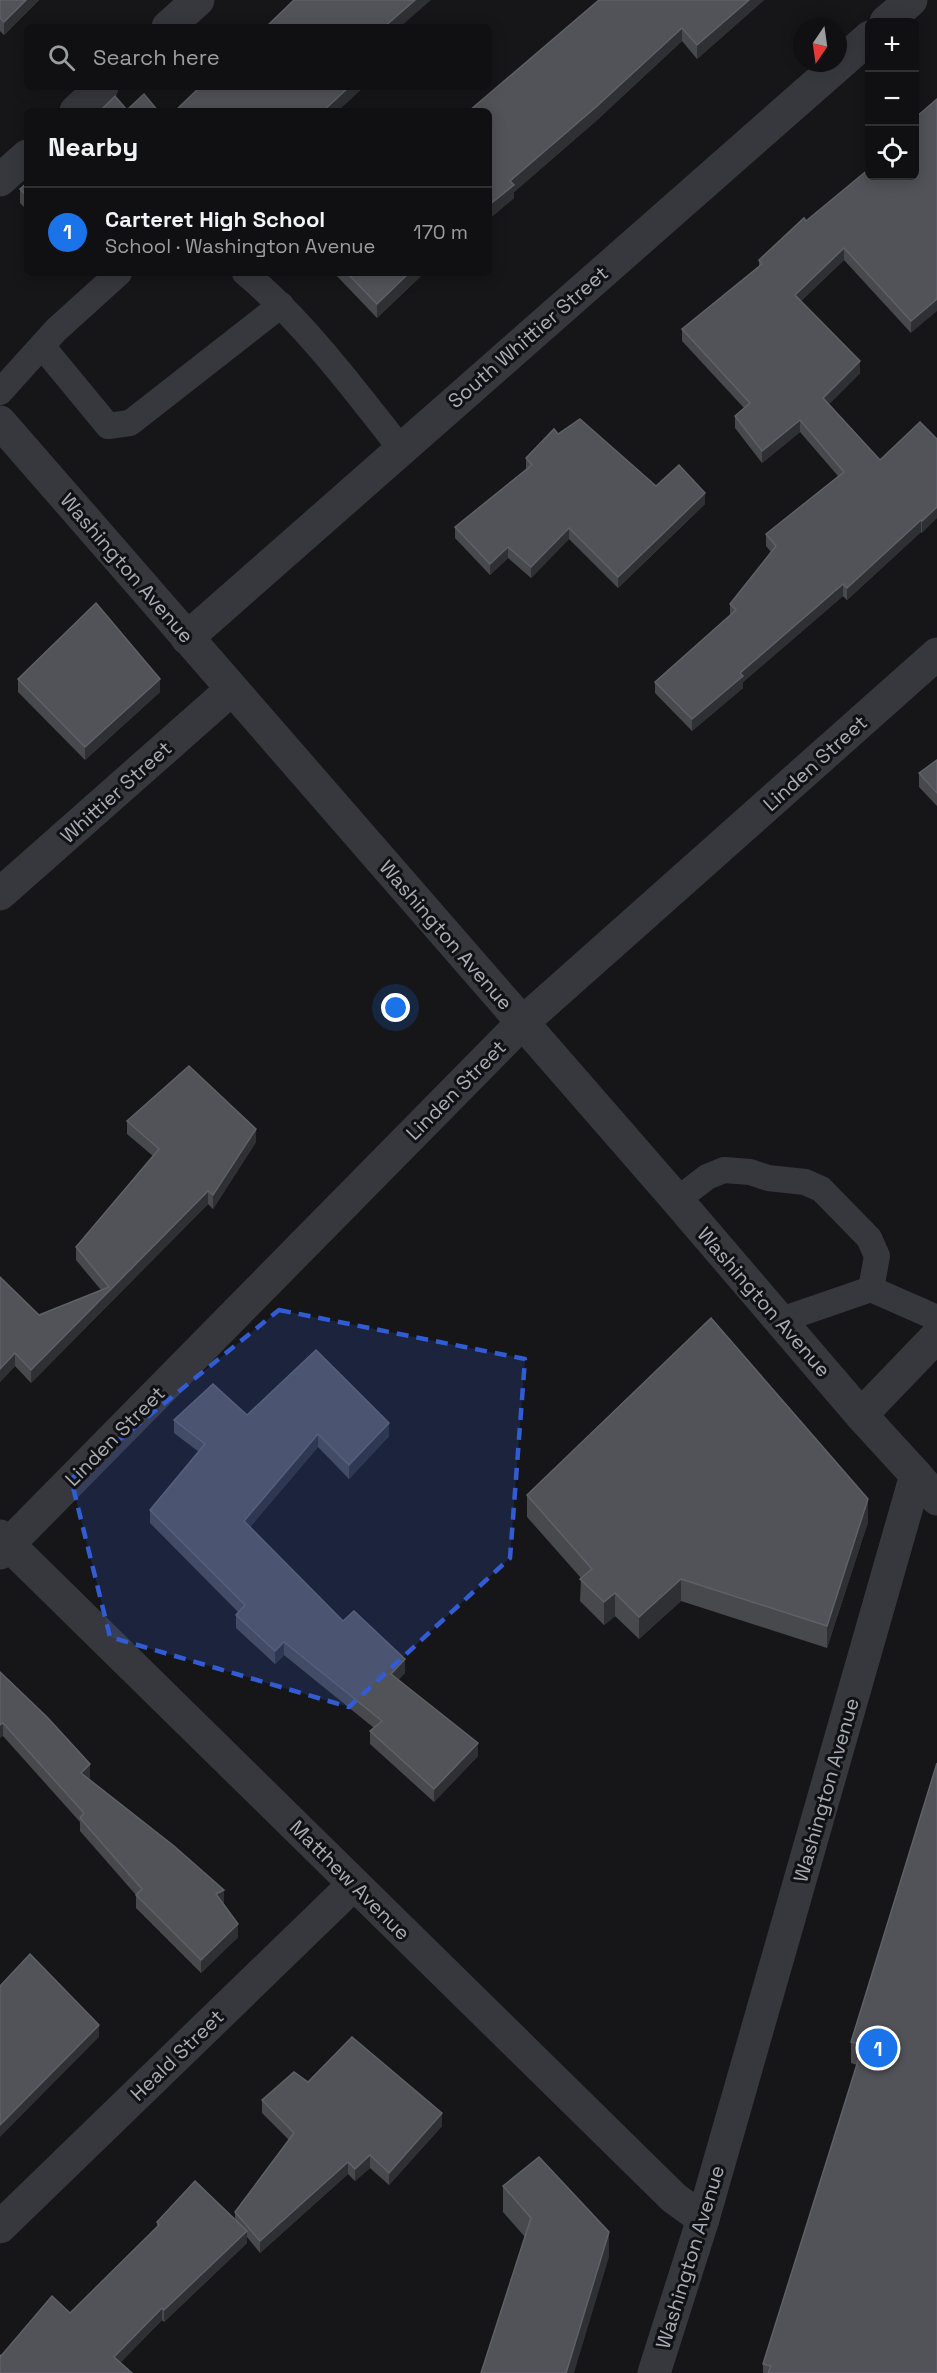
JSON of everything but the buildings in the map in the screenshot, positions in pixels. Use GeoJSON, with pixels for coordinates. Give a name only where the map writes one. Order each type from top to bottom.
{"type":"FeatureCollection","features":[{"type":"Feature","properties":{"kind":"street"},"geometry":{"type":"LineString","coordinates":[[171,24],[198,0]]}},
{"type":"Feature","properties":{"kind":"street"},"geometry":{"type":"LineString","coordinates":[[891,18],[911,0]]}},
{"type":"Feature","properties":{"kind":"street","name":"South Whittier Street"},"geometry":{"type":"LineString","coordinates":[[187,638],[865,41]]}},
{"type":"Feature","properties":{"kind":"street"},"geometry":{"type":"LineString","coordinates":[[79,108],[99,90]]}},
{"type":"Feature","properties":{"kind":"street"},"geometry":{"type":"LineString","coordinates":[[0,180],[24,159]]}},
{"type":"Feature","properties":{"kind":"street","name":"Washington Avenue"},"geometry":{"type":"LineString","coordinates":[[0,422],[915,1475],[703,2219],[654,2373]]}},
{"type":"Feature","properties":{"kind":"street","name":"Linden Street"},"geometry":{"type":"LineString","coordinates":[[3,1544],[522,1023],[937,654]]}},
{"type":"Feature","properties":{"kind":"street","name":"Whittier Street"},"geometry":{"type":"LineString","coordinates":[[0,894],[232,689]]}},
{"type":"Feature","properties":{"kind":"street"},"geometry":{"type":"LineString","coordinates":[[861,1415],[937,1336]]}},
{"type":"Feature","properties":{"kind":"street"},"geometry":{"type":"LineString","coordinates":[[915,1475],[937,1499]]}},
{"type":"Feature","properties":{"kind":"street","name":"Matthew Avenue"},"geometry":{"type":"LineString","coordinates":[[3,1544],[354,1884],[674,2199],[703,2219]]}},
{"type":"Feature","properties":{"kind":"street","name":"Heald Street"},"geometry":{"type":"LineString","coordinates":[[0,2227],[354,1884]]}},
{"type":"Feature","properties":{"kind":"lane"},"geometry":{"type":"LineString","coordinates":[[0,392],[56,330],[116,276]]}},
{"type":"Feature","properties":{"kind":"lane"},"geometry":{"type":"LineString","coordinates":[[248,276],[281,305],[358,395],[401,450]]}},
{"type":"Feature","properties":{"kind":"lane"},"geometry":{"type":"LineString","coordinates":[[42,346],[108,426],[130,423],[281,305]]}},
{"type":"Feature","properties":{"kind":"lane"},"geometry":{"type":"LineString","coordinates":[[677,1200],[707,1177],[724,1170],[750,1172],[768,1178],[805,1182],[821,1189],[869,1238],[877,1256],[871,1289]]}},
{"type":"Feature","properties":{"kind":"lane"},"geometry":{"type":"LineString","coordinates":[[781,1320],[871,1289],[937,1318]]}},
{"type":"Feature","properties":{"kind":"highlighted area"},"geometry":{"type":"Polygon","coordinates":[[[279,1310],[525,1359],[510,1558],[349,1707],[110,1637],[71,1479],[279,1310]]]}},
{"type":"Feature","properties":{"kind":"place","name":"Carteret High School"},"geometry":{"type":"Point","coordinates":[878,2048]}}]}
